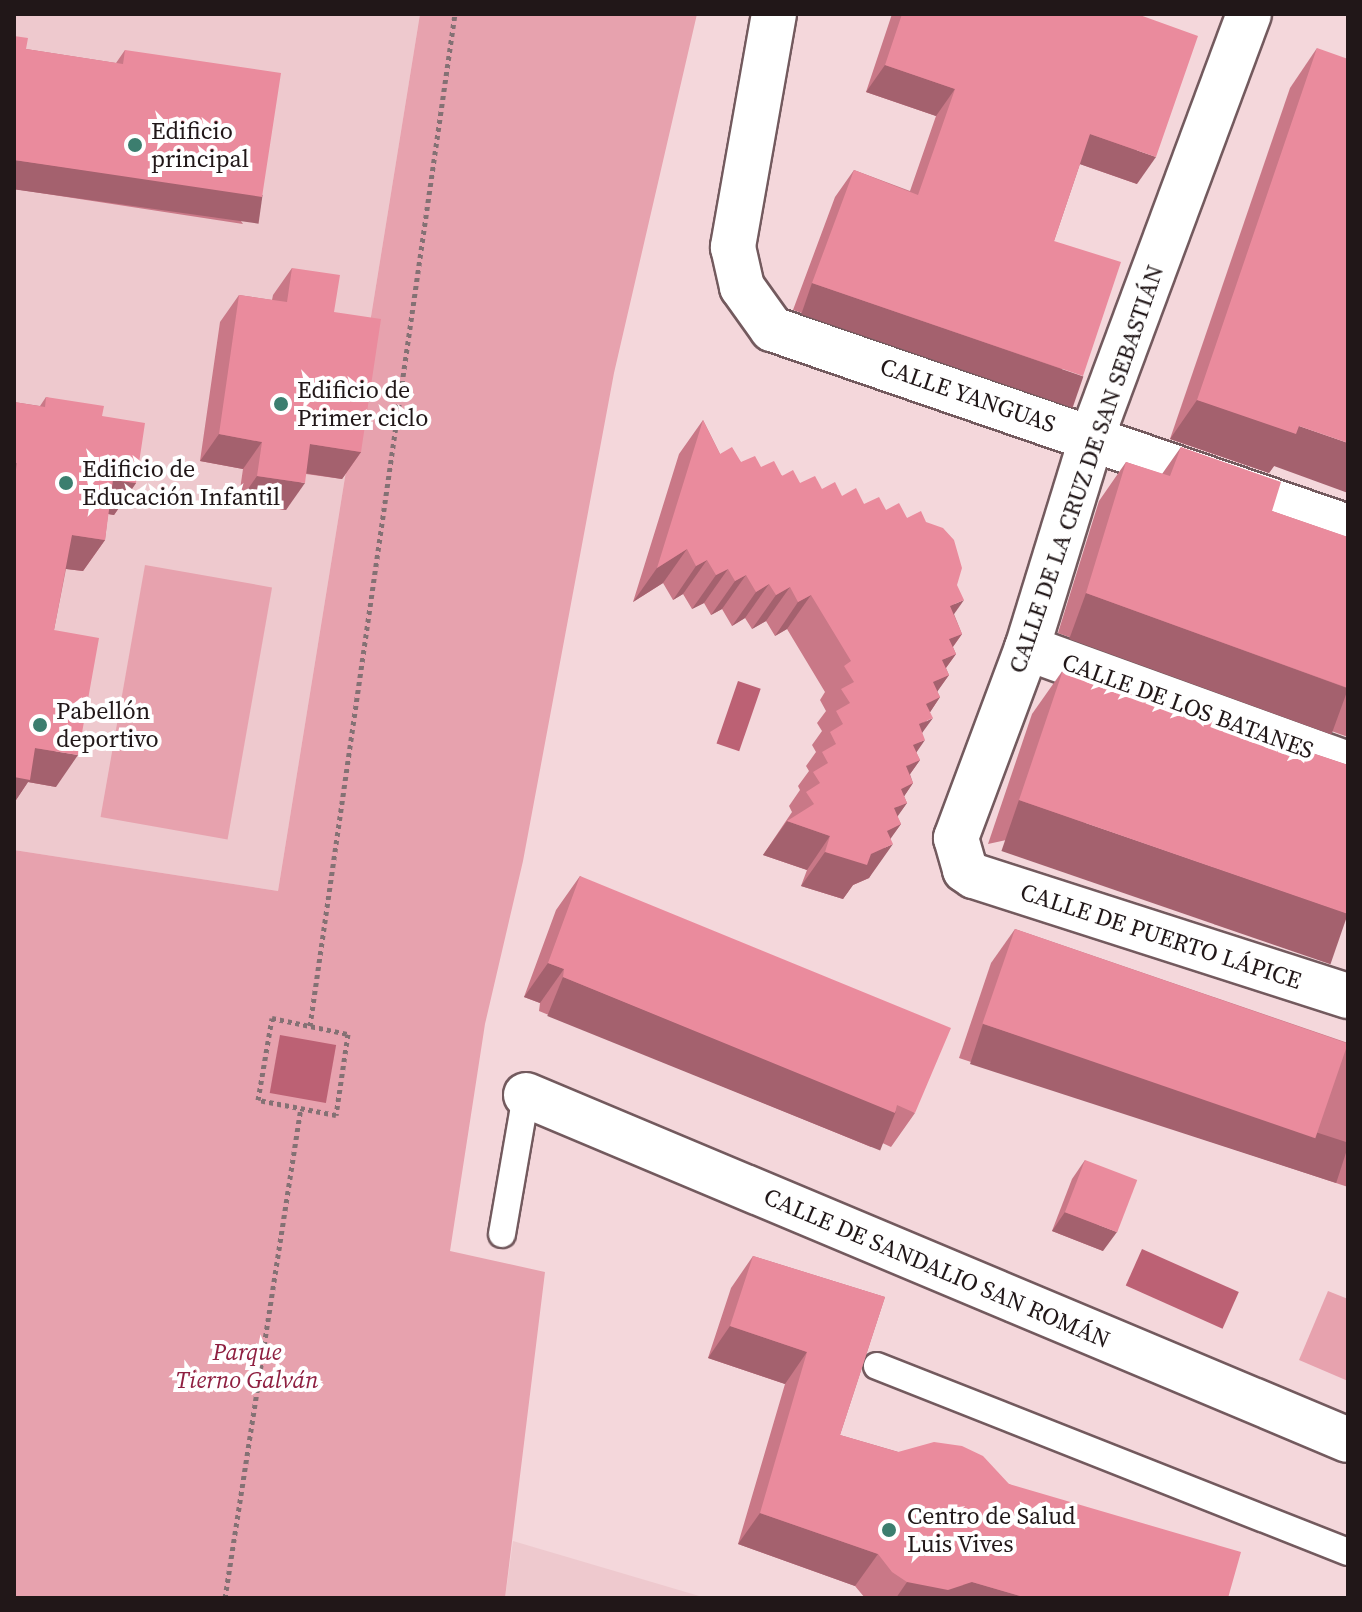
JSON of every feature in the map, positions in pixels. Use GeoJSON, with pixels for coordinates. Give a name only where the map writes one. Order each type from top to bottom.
{"type":"FeatureCollection","features":[{"type":"Feature","properties":{"kind":"street","name":"CALLE YANGUAS"},"geometry":{"type":"LineString","coordinates":[[774,14],[733,247],[742,287],[772,329],[1348,527]]}},
{"type":"Feature","properties":{"kind":"street","name":"CALLE DE LA CRUZ DE SAN SEBASTIÁN"},"geometry":{"type":"LineString","coordinates":[[974,876],[965,870],[956,838],[1027,648],[1092,437],[1249,14]]}},
{"type":"Feature","properties":{"kind":"street","name":"CALLE DE LOS BATANES"},"geometry":{"type":"LineString","coordinates":[[1027,648],[1348,764]]}},
{"type":"Feature","properties":{"kind":"street","name":"CALLE DE PUERTO LÁPICE"},"geometry":{"type":"LineString","coordinates":[[974,876],[1348,996]]}},
{"type":"Feature","properties":{"kind":"street","name":"CALLE DE SANDALIO SAN ROMÁN"},"geometry":{"type":"LineString","coordinates":[[526,1095],[1348,1440]]}},
{"type":"Feature","properties":{"kind":"lane"},"geometry":{"type":"LineString","coordinates":[[502,1234],[526,1095]]}},
{"type":"Feature","properties":{"kind":"lane"},"geometry":{"type":"LineString","coordinates":[[877,1366],[1348,1552]]}},
{"type":"Feature","properties":{"kind":"path"},"geometry":{"type":"LineString","coordinates":[[310,1026],[455,14]]}},
{"type":"Feature","properties":{"kind":"path"},"geometry":{"type":"LineString","coordinates":[[272,1018],[348,1034],[336,1115],[301,1108],[258,1100],[272,1018]]}},
{"type":"Feature","properties":{"kind":"path"},"geometry":{"type":"LineString","coordinates":[[225,1598],[301,1108]]}},
{"type":"Feature","properties":{"kind":"shaded area"},"geometry":{"type":"Polygon","coordinates":[[[14,14],[420,14],[278,891],[14,850],[14,14]]]}},
{"type":"Feature","properties":{"kind":"shaded area"},"geometry":{"type":"Polygon","coordinates":[[[738,681],[761,689],[739,751],[717,743],[738,681]]]}},
{"type":"Feature","properties":{"kind":"shaded area"},"geometry":{"type":"Polygon","coordinates":[[[280,1035],[336,1045],[326,1103],[270,1093],[280,1035]]]}},
{"type":"Feature","properties":{"kind":"shaded area"},"geometry":{"type":"Polygon","coordinates":[[[1142,1249],[1239,1292],[1223,1329],[1126,1286],[1142,1249]]]}},
{"type":"Feature","properties":{"kind":"shaded area"},"geometry":{"type":"Polygon","coordinates":[[[513,1541],[706,1598],[505,1598],[513,1541]]]}},
{"type":"Feature","properties":{"kind":"green space","name":"Parque Tierno Galván"},"geometry":{"type":"Polygon","coordinates":[[[420,14],[697,14],[614,373],[523,861],[485,1024],[450,1251],[545,1272],[505,1598],[14,1598],[14,850],[278,891],[420,14]]]}},
{"type":"Feature","properties":{"kind":"green space"},"geometry":{"type":"Polygon","coordinates":[[[145,565],[272,587],[228,840],[101,817],[145,565]]]}},
{"type":"Feature","properties":{"kind":"green space"},"geometry":{"type":"Polygon","coordinates":[[[1328,1291],[1348,1299],[1348,1381],[1299,1360],[1328,1291]]]}},
{"type":"Feature","properties":{"kind":"building"},"geometry":{"type":"Polygon","coordinates":[[[902,14],[1137,14],[1198,36],[1156,157],[1090,134],[1054,241],[1121,262],[1083,376],[812,283],[854,170],[918,195],[955,89],[885,65],[902,14]]]}},
{"type":"Feature","properties":{"kind":"building","name":"Edificio principal"},"geometry":{"type":"Polygon","coordinates":[[[14,36],[28,38],[26,49],[123,64],[125,50],[281,73],[262,197],[14,160],[14,36]]]}},
{"type":"Feature","properties":{"kind":"building"},"geometry":{"type":"Polygon","coordinates":[[[1317,48],[1348,59],[1348,443],[1299,426],[1296,434],[1197,400],[1317,48]]]}},
{"type":"Feature","properties":{"kind":"building","name":"Edificio de Primer ciclo"},"geometry":{"type":"Polygon","coordinates":[[[292,268],[340,275],[334,312],[381,319],[361,452],[310,444],[305,483],[257,476],[262,442],[219,434],[239,295],[287,302],[292,268]]]}},
{"type":"Feature","properties":{"kind":"building"},"geometry":{"type":"Polygon","coordinates":[[[46,397],[104,406],[102,416],[145,423],[136,483],[113,480],[105,540],[72,535],[54,630],[99,638],[78,755],[35,748],[30,780],[14,777],[14,482],[17,463],[14,463],[14,402],[45,407],[46,397]]]}},
{"type":"Feature","properties":{"kind":"building"},"geometry":{"type":"Polygon","coordinates":[[[703,420],[720,454],[732,447],[741,462],[755,456],[761,467],[774,461],[782,476],[793,470],[800,483],[815,476],[822,489],[835,482],[842,496],[856,488],[864,504],[879,497],[886,510],[899,503],[907,518],[921,511],[926,522],[943,528],[954,540],[962,568],[957,585],[964,600],[950,606],[962,634],[949,639],[956,654],[942,660],[949,675],[933,682],[940,697],[926,704],[933,718],[919,724],[925,740],[913,745],[920,760],[906,766],[913,783],[901,789],[907,803],[894,808],[901,824],[887,831],[893,844],[871,854],[867,865],[825,852],[830,836],[787,821],[814,804],[806,792],[820,783],[813,772],[828,763],[822,752],[836,744],[830,732],[843,724],[836,711],[850,703],[841,689],[854,682],[844,666],[851,661],[811,595],[798,602],[790,587],[776,595],[769,584],[756,592],[746,575],[735,581],[728,569],[716,575],[707,560],[696,566],[687,549],[657,568],[703,420]]]}},
{"type":"Feature","properties":{"kind":"building"},"geometry":{"type":"Polygon","coordinates":[[[1181,447],[1281,482],[1272,511],[1348,537],[1348,688],[1086,593],[1126,462],[1170,476],[1181,447]]]}},
{"type":"Feature","properties":{"kind":"building"},"geometry":{"type":"Polygon","coordinates":[[[1063,670],[1348,765],[1348,914],[1019,800],[1063,670]]]}},
{"type":"Feature","properties":{"kind":"building"},"geometry":{"type":"Polygon","coordinates":[[[580,876],[951,1028],[915,1113],[897,1105],[895,1113],[563,977],[564,969],[548,963],[580,876]]]}},
{"type":"Feature","properties":{"kind":"building"},"geometry":{"type":"Polygon","coordinates":[[[1015,929],[1348,1044],[1315,1138],[982,1024],[1015,929]]]}},
{"type":"Feature","properties":{"kind":"building"},"geometry":{"type":"Polygon","coordinates":[[[1085,1160],[1137,1180],[1117,1232],[1065,1212],[1085,1160]]]}},
{"type":"Feature","properties":{"kind":"building"},"geometry":{"type":"Polygon","coordinates":[[[753,1256],[885,1297],[840,1435],[898,1452],[934,1442],[962,1446],[983,1456],[1009,1484],[1241,1552],[1228,1598],[1027,1598],[972,1582],[948,1590],[907,1582],[892,1572],[878,1554],[760,1513],[807,1352],[730,1326],[753,1256]]]}},
{"type":"Feature","properties":{"kind":"place","name":"Edificio principal"},"geometry":{"type":"Point","coordinates":[135,145]}},
{"type":"Feature","properties":{"kind":"place","name":"Edificio de Primer ciclo"},"geometry":{"type":"Point","coordinates":[281,404]}},
{"type":"Feature","properties":{"kind":"place","name":"Edificio de Educación Infantil"},"geometry":{"type":"Point","coordinates":[66,483]}},
{"type":"Feature","properties":{"kind":"place","name":"Pabellón deportivo"},"geometry":{"type":"Point","coordinates":[40,725]}},
{"type":"Feature","properties":{"kind":"place","name":"Centro de Salud Luis Vives"},"geometry":{"type":"Point","coordinates":[889,1530]}}]}
